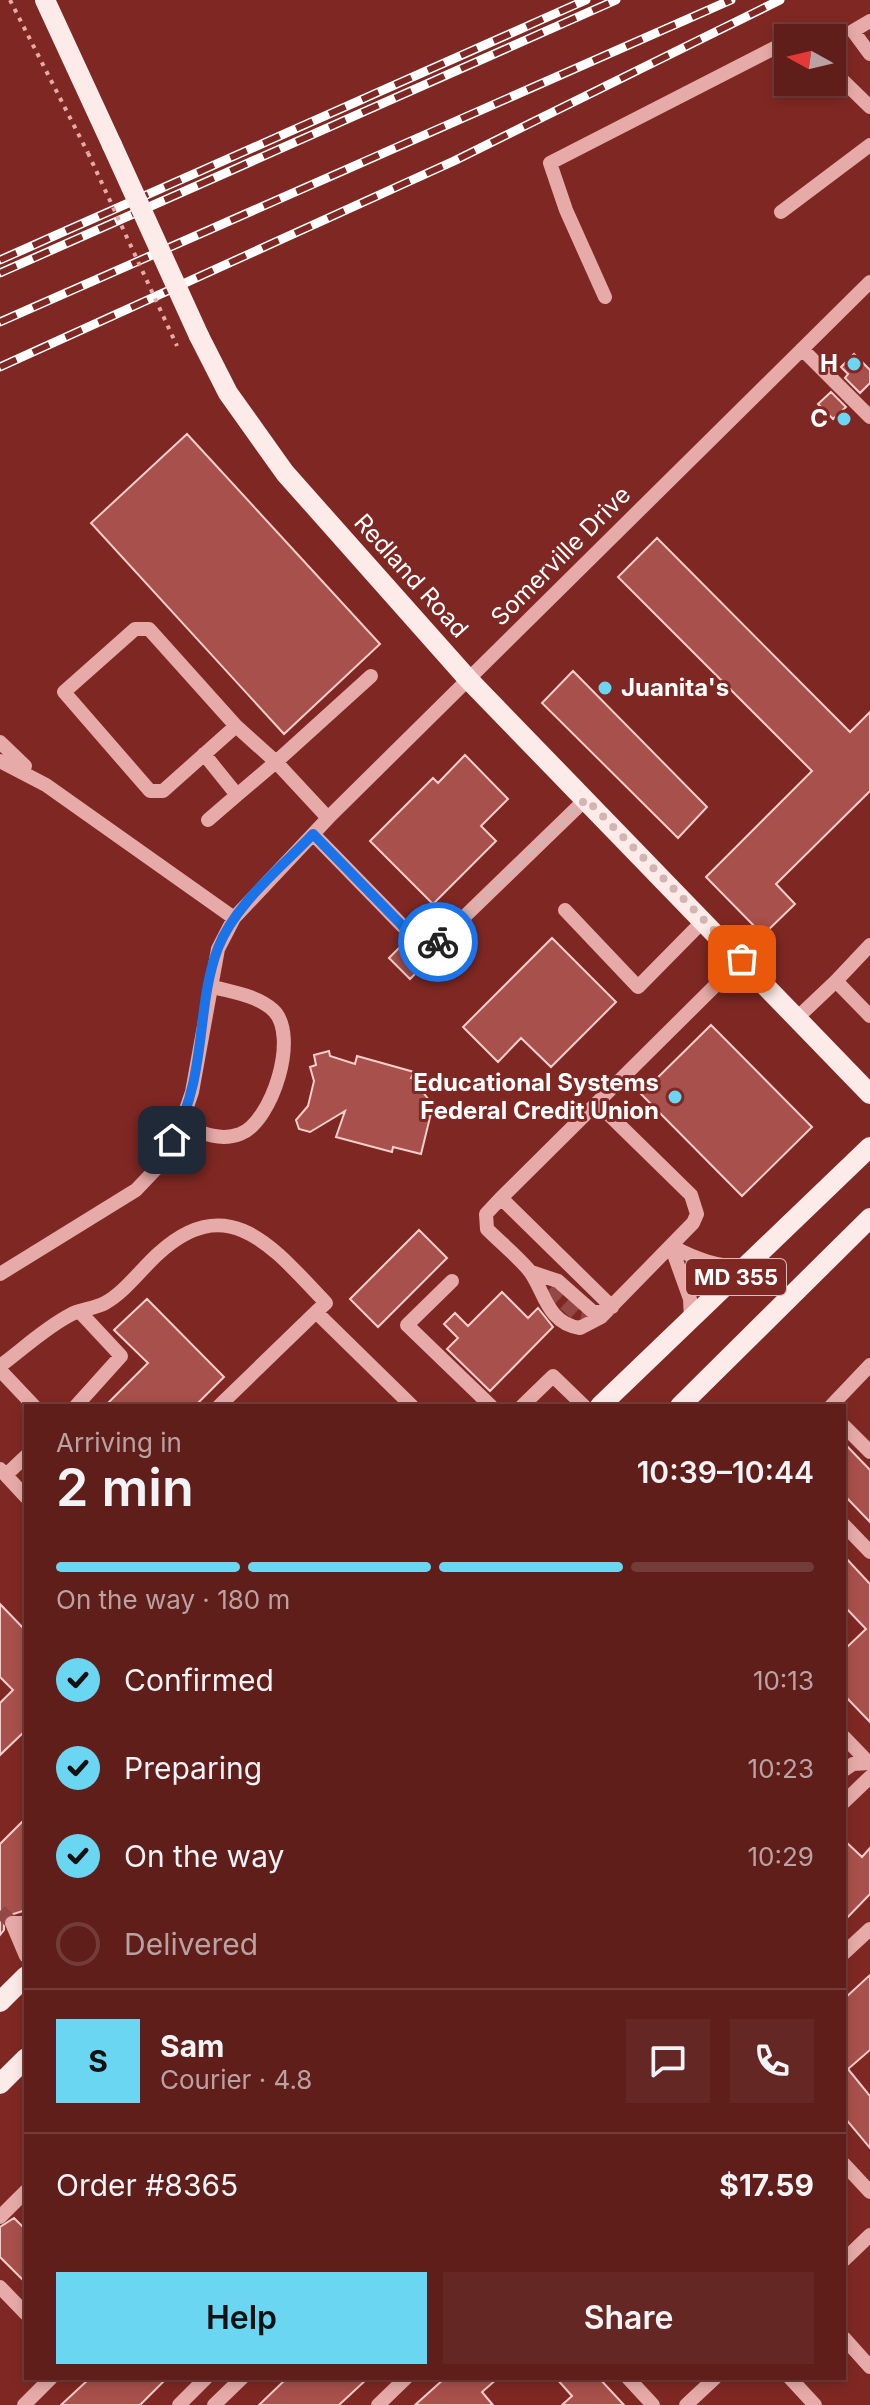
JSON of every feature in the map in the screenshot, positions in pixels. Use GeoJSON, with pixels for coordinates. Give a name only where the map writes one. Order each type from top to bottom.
{"type":"FeatureCollection","features":[{"type":"Feature","properties":{"kind":"main road","name":"Redland Road"},"geometry":{"type":"LineString","coordinates":[[45,0],[199,336],[236,406],[285,473],[468,679],[870,1094]]}},
{"type":"Feature","properties":{"kind":"main road","name":"MD 355"},"geometry":{"type":"LineString","coordinates":[[602,1404],[870,1147]]}},
{"type":"Feature","properties":{"kind":"main road","name":"MD 355"},"geometry":{"type":"LineString","coordinates":[[682,1404],[870,1218]]}},
{"type":"Feature","properties":{"kind":"main road"},"geometry":{"type":"LineString","coordinates":[[0,2002],[24,1978]]}},
{"type":"Feature","properties":{"kind":"main road"},"geometry":{"type":"LineString","coordinates":[[0,2084],[24,2060]]}},
{"type":"Feature","properties":{"kind":"street"},"geometry":{"type":"LineString","coordinates":[[870,21],[853,31],[870,54]]}},
{"type":"Feature","properties":{"kind":"street"},"geometry":{"type":"LineString","coordinates":[[605,297],[566,210],[550,163],[774,48]]}},
{"type":"Feature","properties":{"kind":"street"},"geometry":{"type":"LineString","coordinates":[[846,84],[870,107]]}},
{"type":"Feature","properties":{"kind":"street"},"geometry":{"type":"LineString","coordinates":[[781,212],[870,145]]}},
{"type":"Feature","properties":{"kind":"street","name":"Somerville Drive"},"geometry":{"type":"LineString","coordinates":[[0,1274],[136,1190],[155,1170],[181,1124],[192,1092],[218,949],[234,918],[328,818],[870,282]]}},
{"type":"Feature","properties":{"kind":"street"},"geometry":{"type":"LineString","coordinates":[[802,349],[870,417]]}},
{"type":"Feature","properties":{"kind":"street"},"geometry":{"type":"LineString","coordinates":[[236,726],[163,791],[150,791],[64,692],[135,629],[149,629],[236,726],[276,762],[328,818]]}},
{"type":"Feature","properties":{"kind":"street"},"geometry":{"type":"LineString","coordinates":[[208,820],[371,676]]}},
{"type":"Feature","properties":{"kind":"street"},"geometry":{"type":"LineString","coordinates":[[0,742],[46,785]]}},
{"type":"Feature","properties":{"kind":"street"},"geometry":{"type":"LineString","coordinates":[[204,754],[237,795]]}},
{"type":"Feature","properties":{"kind":"street"},"geometry":{"type":"LineString","coordinates":[[0,761],[46,785],[234,918]]}},
{"type":"Feature","properties":{"kind":"street"},"geometry":{"type":"LineString","coordinates":[[313,834],[428,952],[586,799]]}},
{"type":"Feature","properties":{"kind":"street"},"geometry":{"type":"LineString","coordinates":[[565,910],[638,987],[704,920]]}},
{"type":"Feature","properties":{"kind":"street"},"geometry":{"type":"LineString","coordinates":[[798,1017],[870,945]]}},
{"type":"Feature","properties":{"kind":"street"},"geometry":{"type":"LineString","coordinates":[[597,1103],[697,1205],[693,1223],[609,1310],[588,1326],[568,1324],[539,1296],[531,1272],[484,1225],[486,1214],[501,1198],[742,959]]}},
{"type":"Feature","properties":{"kind":"street"},"geometry":{"type":"LineString","coordinates":[[836,981],[870,1016]]}},
{"type":"Feature","properties":{"kind":"street"},"geometry":{"type":"LineString","coordinates":[[181,1124],[210,1136],[226,1137],[251,1128],[268,1109],[285,1045],[285,1029],[274,1011],[252,998],[210,986]]}},
{"type":"Feature","properties":{"kind":"street"},"geometry":{"type":"LineString","coordinates":[[501,1198],[609,1310]]}},
{"type":"Feature","properties":{"kind":"street"},"geometry":{"type":"LineString","coordinates":[[32,1404],[0,1368],[79,1311],[106,1303],[162,1250],[192,1230],[223,1225],[251,1233],[270,1245],[326,1303],[221,1404]]}},
{"type":"Feature","properties":{"kind":"street"},"geometry":{"type":"LineString","coordinates":[[671,1246],[699,1260],[725,1267],[746,1267]]}},
{"type":"Feature","properties":{"kind":"street"},"geometry":{"type":"LineString","coordinates":[[671,1246],[690,1299],[691,1320]]}},
{"type":"Feature","properties":{"kind":"street"},"geometry":{"type":"LineString","coordinates":[[531,1272],[558,1281],[593,1312],[609,1310]]}},
{"type":"Feature","properties":{"kind":"street"},"geometry":{"type":"LineString","coordinates":[[452,1281],[407,1325],[489,1404]]}},
{"type":"Feature","properties":{"kind":"street"},"geometry":{"type":"LineString","coordinates":[[78,1404],[121,1356],[79,1311]]}},
{"type":"Feature","properties":{"kind":"street"},"geometry":{"type":"LineString","coordinates":[[316,1312],[410,1404]]}},
{"type":"Feature","properties":{"kind":"street"},"geometry":{"type":"LineString","coordinates":[[833,1404],[870,1365]]}},
{"type":"Feature","properties":{"kind":"street"},"geometry":{"type":"LineString","coordinates":[[524,1404],[553,1376],[582,1404]]}},
{"type":"Feature","properties":{"kind":"street"},"geometry":{"type":"LineString","coordinates":[[846,1428],[870,1452]]}},
{"type":"Feature","properties":{"kind":"street"},"geometry":{"type":"LineString","coordinates":[[24,1457],[3,1472],[24,1495]]}},
{"type":"Feature","properties":{"kind":"street"},"geometry":{"type":"LineString","coordinates":[[846,1527],[870,1552]]}},
{"type":"Feature","properties":{"kind":"street"},"geometry":{"type":"LineString","coordinates":[[846,1739],[870,1768]]}},
{"type":"Feature","properties":{"kind":"street"},"geometry":{"type":"LineString","coordinates":[[846,1769],[853,1764],[870,1768]]}},
{"type":"Feature","properties":{"kind":"street"},"geometry":{"type":"LineString","coordinates":[[846,1799],[870,1768]]}},
{"type":"Feature","properties":{"kind":"street"},"geometry":{"type":"LineString","coordinates":[[24,1923],[12,1923],[24,1951]]}},
{"type":"Feature","properties":{"kind":"street"},"geometry":{"type":"LineString","coordinates":[[846,1951],[870,1929]]}},
{"type":"Feature","properties":{"kind":"street"},"geometry":{"type":"LineString","coordinates":[[846,2166],[870,2192]]}},
{"type":"Feature","properties":{"kind":"street"},"geometry":{"type":"LineString","coordinates":[[0,2217],[24,2193]]}},
{"type":"Feature","properties":{"kind":"street"},"geometry":{"type":"LineString","coordinates":[[846,2258],[870,2235]]}},
{"type":"Feature","properties":{"kind":"street"},"geometry":{"type":"LineString","coordinates":[[0,2287],[24,2312]]}},
{"type":"Feature","properties":{"kind":"street"},"geometry":{"type":"LineString","coordinates":[[846,2340],[870,2367]]}},
{"type":"Feature","properties":{"kind":"street"},"geometry":{"type":"LineString","coordinates":[[24,2405],[49,2380]]}},
{"type":"Feature","properties":{"kind":"street"},"geometry":{"type":"LineString","coordinates":[[190,2402],[205,2380]]}},
{"type":"Feature","properties":{"kind":"street"},"geometry":{"type":"LineString","coordinates":[[214,2405],[240,2380]]}},
{"type":"Feature","properties":{"kind":"street"},"geometry":{"type":"LineString","coordinates":[[378,2405],[404,2380]]}},
{"type":"Feature","properties":{"kind":"street"},"geometry":{"type":"LineString","coordinates":[[630,2380],[653,2405]]}},
{"type":"Feature","properties":{"kind":"street"},"geometry":{"type":"LineString","coordinates":[[686,2405],[713,2380]]}},
{"type":"Feature","properties":{"kind":"street"},"geometry":{"type":"LineString","coordinates":[[792,2380],[815,2405]]}},
{"type":"Feature","properties":{"kind":"path"},"geometry":{"type":"LineString","coordinates":[[10,0],[88,153],[177,346]]}},
{"type":"Feature","properties":{"kind":"building","name":"H"},"geometry":{"type":"Polygon","coordinates":[[[854,354],[870,370],[870,383],[860,393],[845,378],[848,374],[841,367],[854,354]]]}},
{"type":"Feature","properties":{"kind":"building"},"geometry":{"type":"Polygon","coordinates":[[[831,392],[846,407],[833,419],[818,404],[831,392]]]}},
{"type":"Feature","properties":{"kind":"building"},"geometry":{"type":"Polygon","coordinates":[[[187,434],[380,644],[284,734],[91,523],[187,434]]]}},
{"type":"Feature","properties":{"kind":"building"},"geometry":{"type":"Polygon","coordinates":[[[657,538],[850,732],[870,712],[870,791],[776,884],[795,904],[763,935],[706,877],[812,771],[618,577],[657,538]]]}},
{"type":"Feature","properties":{"kind":"building"},"geometry":{"type":"Polygon","coordinates":[[[573,671],[707,807],[678,838],[542,703],[573,671]]]}},
{"type":"Feature","properties":{"kind":"building"},"geometry":{"type":"Polygon","coordinates":[[[465,755],[508,799],[481,826],[496,841],[433,904],[370,841],[433,778],[438,783],[465,755]]]}},
{"type":"Feature","properties":{"kind":"building"},"geometry":{"type":"Polygon","coordinates":[[[552,938],[616,1002],[551,1067],[521,1038],[498,1062],[463,1027],[552,938]]]}},
{"type":"Feature","properties":{"kind":"building"},"geometry":{"type":"Polygon","coordinates":[[[403,944],[424,965],[410,979],[389,958],[403,944]]]}},
{"type":"Feature","properties":{"kind":"building"},"geometry":{"type":"Polygon","coordinates":[[[711,1025],[812,1127],[742,1196],[641,1094],[711,1025]]]}},
{"type":"Feature","properties":{"kind":"building"},"geometry":{"type":"Polygon","coordinates":[[[329,1051],[330,1056],[355,1064],[357,1056],[414,1072],[411,1078],[419,1080],[418,1086],[433,1105],[421,1154],[393,1147],[392,1152],[336,1137],[345,1111],[310,1132],[299,1129],[296,1120],[308,1106],[314,1081],[310,1067],[316,1065],[314,1055],[329,1051]]]}},
{"type":"Feature","properties":{"kind":"building"},"geometry":{"type":"Polygon","coordinates":[[[419,1230],[447,1258],[378,1327],[350,1299],[419,1230]]]}},
{"type":"Feature","properties":{"kind":"building"},"geometry":{"type":"Polygon","coordinates":[[[502,1292],[528,1318],[538,1308],[553,1327],[490,1391],[447,1349],[458,1338],[444,1324],[455,1313],[468,1326],[502,1292]]]}},
{"type":"Feature","properties":{"kind":"building"},"geometry":{"type":"Polygon","coordinates":[[[147,1299],[224,1377],[197,1404],[107,1404],[148,1363],[114,1330],[147,1299]]]}},
{"type":"Feature","properties":{"kind":"building"},"geometry":{"type":"Polygon","coordinates":[[[846,1445],[870,1470],[870,1522],[846,1497],[846,1445]]]}},
{"type":"Feature","properties":{"kind":"building"},"geometry":{"type":"Polygon","coordinates":[[[846,1558],[870,1584],[870,1722],[846,1697],[846,1648],[866,1629],[846,1608],[846,1558]]]}},
{"type":"Feature","properties":{"kind":"building"},"geometry":{"type":"Polygon","coordinates":[[[0,1604],[24,1629],[24,1732],[0,1755],[0,1703],[13,1690],[0,1677],[0,1604]]]}},
{"type":"Feature","properties":{"kind":"building"},"geometry":{"type":"Polygon","coordinates":[[[24,1820],[24,1911],[4,1917],[4,1930],[0,1935],[0,1844],[24,1820]]]}},
{"type":"Feature","properties":{"kind":"building"},"geometry":{"type":"Polygon","coordinates":[[[846,1842],[862,1857],[870,1848],[870,1894],[846,1919],[846,1842]]]}},
{"type":"Feature","properties":{"kind":"building"},"geometry":{"type":"Polygon","coordinates":[[[870,1975],[870,2050],[848,2069],[870,2096],[870,2148],[846,2119],[846,1997],[870,1975]]]}},
{"type":"Feature","properties":{"kind":"building"},"geometry":{"type":"Polygon","coordinates":[[[14,2218],[24,2228],[24,2281],[0,2257],[0,2227],[14,2218]]]}},
{"type":"Feature","properties":{"kind":"building"},"geometry":{"type":"Polygon","coordinates":[[[88,2380],[165,2380],[140,2405],[61,2405],[88,2380]]]}},
{"type":"Feature","properties":{"kind":"building"},"geometry":{"type":"Polygon","coordinates":[[[285,2380],[366,2380],[339,2405],[259,2405],[285,2380]]]}},
{"type":"Feature","properties":{"kind":"building"},"geometry":{"type":"Polygon","coordinates":[[[443,2380],[496,2380],[482,2392],[493,2405],[415,2405],[443,2380]]]}},
{"type":"Feature","properties":{"kind":"building"},"geometry":{"type":"Polygon","coordinates":[[[558,2380],[601,2380],[624,2405],[562,2405],[572,2396],[558,2380]]]}},
{"type":"Feature","properties":{"kind":"tunnel"},"geometry":{"type":"LineString","coordinates":[[534,1275],[580,1317],[596,1321]]}},
{"type":"Feature","properties":{"kind":"tunnel"},"geometry":{"type":"LineString","coordinates":[[0,1911],[12,1923]]}},
{"type":"Feature","properties":{"kind":"railway"},"geometry":{"type":"LineString","coordinates":[[0,260],[586,0]]}},
{"type":"Feature","properties":{"kind":"railway"},"geometry":{"type":"LineString","coordinates":[[0,273],[616,0]]}},
{"type":"Feature","properties":{"kind":"railway"},"geometry":{"type":"LineString","coordinates":[[0,322],[731,0]]}},
{"type":"Feature","properties":{"kind":"railway"},"geometry":{"type":"LineString","coordinates":[[0,367],[454,161],[780,0]]}},
{"type":"Feature","properties":{"kind":"way so far"},"geometry":{"type":"LineString","coordinates":[[438,942],[586,799],[742,959]]}},
{"type":"Feature","properties":{"kind":"place","name":"H"},"geometry":{"type":"Point","coordinates":[854,364]}},
{"type":"Feature","properties":{"kind":"place","name":"C"},"geometry":{"type":"Point","coordinates":[844,419]}},
{"type":"Feature","properties":{"kind":"place","name":"Juanita's"},"geometry":{"type":"Point","coordinates":[605,688]}},
{"type":"Feature","properties":{"kind":"place","name":"Educational Systems Federal Credit Union"},"geometry":{"type":"Point","coordinates":[675,1097]}},
{"type":"Feature","properties":{"kind":"route"},"geometry":{"type":"LineString","coordinates":[[172,1140],[192,1092],[218,949],[234,918],[313,834],[428,952],[438,942]]}}]}
